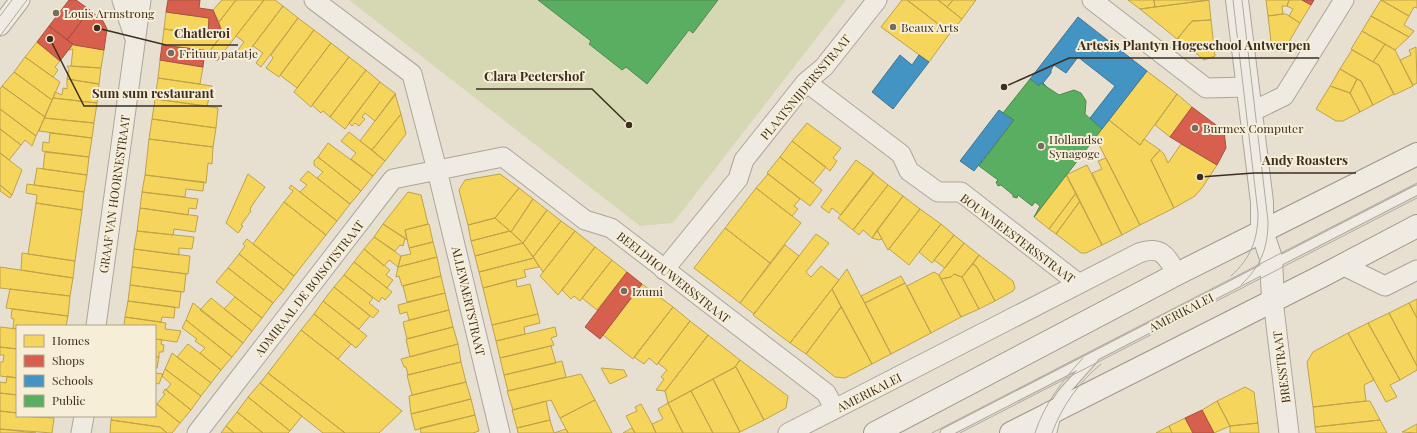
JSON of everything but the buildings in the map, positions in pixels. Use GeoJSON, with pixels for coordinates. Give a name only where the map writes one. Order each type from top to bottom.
{"type":"FeatureCollection","features":[{"type":"Feature","properties":{"kind":"main road"},"geometry":{"type":"LineString","coordinates":[[1236,0],[1262,202],[1262,232],[1272,265],[1273,300]]}},
{"type":"Feature","properties":{"kind":"main road"},"geometry":{"type":"LineString","coordinates":[[875,433],[1176,274],[1417,153]]}},
{"type":"Feature","properties":{"kind":"main road"},"geometry":{"type":"LineString","coordinates":[[1011,433],[1047,423],[1273,300],[1417,226]]}},
{"type":"Feature","properties":{"kind":"street"},"geometry":{"type":"LineString","coordinates":[[0,26],[20,0]]}},
{"type":"Feature","properties":{"kind":"street","name":"GRAAF VAN HOORNESTRAAT"},"geometry":{"type":"LineString","coordinates":[[122,0],[135,37]]}},
{"type":"Feature","properties":{"kind":"street","name":"GRAAF VAN HOORNESTRAAT"},"geometry":{"type":"LineString","coordinates":[[96,325],[141,0]]}},
{"type":"Feature","properties":{"kind":"street"},"geometry":{"type":"LineString","coordinates":[[314,0],[412,74],[437,170]]}},
{"type":"Feature","properties":{"kind":"street","name":"PLAATSNIJDERSSTRAAT"},"geometry":{"type":"LineString","coordinates":[[664,270],[738,179],[744,160],[806,82],[824,67],[877,0]]}},
{"type":"Feature","properties":{"kind":"street"},"geometry":{"type":"LineString","coordinates":[[1092,0],[1206,88],[1247,87]]}},
{"type":"Feature","properties":{"kind":"street"},"geometry":{"type":"LineString","coordinates":[[1251,112],[1284,96],[1344,0]]}},
{"type":"Feature","properties":{"kind":"street","name":"BOUWMEESTERSSTRAAT"},"geometry":{"type":"LineString","coordinates":[[806,82],[901,154],[909,171],[938,192],[961,192],[1079,284]]}},
{"type":"Feature","properties":{"kind":"street","name":"BEELDHOUWERSSTRAAT"},"geometry":{"type":"LineString","coordinates":[[437,170],[503,158],[586,220],[611,228],[664,270],[826,392],[835,409]]}},
{"type":"Feature","properties":{"kind":"street","name":"ADMIRAAL DE BOISOTSTRAAT"},"geometry":{"type":"LineString","coordinates":[[197,433],[393,179],[437,170]]}},
{"type":"Feature","properties":{"kind":"street","name":"ALLEWAERTSTRAAT"},"geometry":{"type":"LineString","coordinates":[[437,170],[500,433]]}},
{"type":"Feature","properties":{"kind":"street","name":"AMERIKALEI"},"geometry":{"type":"LineString","coordinates":[[788,433],[1139,253],[1151,250],[1162,252],[1166,255],[1176,274]]}},
{"type":"Feature","properties":{"kind":"street"},"geometry":{"type":"LineString","coordinates":[[1342,265],[1385,286],[1417,270]]}},
{"type":"Feature","properties":{"kind":"street","name":"BRESSTRAAT"},"geometry":{"type":"LineString","coordinates":[[1273,300],[1289,433]]}},
{"type":"Feature","properties":{"kind":"street"},"geometry":{"type":"LineString","coordinates":[[81,433],[84,417]]}},
{"type":"Feature","properties":{"kind":"lane","name":"AMERIKALEI"},"geometry":{"type":"LineString","coordinates":[[945,433],[1417,190]]}},
{"type":"Feature","properties":{"kind":"lane"},"geometry":{"type":"LineString","coordinates":[[1047,423],[1062,394],[1099,353]]}},
{"type":"Feature","properties":{"kind":"green space"},"geometry":{"type":"Polygon","coordinates":[[[349,0],[538,0],[591,41],[589,44],[622,70],[626,67],[646,84],[689,30],[693,33],[718,0],[846,0],[673,223],[640,226],[349,0]]]}},
{"type":"Feature","properties":{"kind":"tram line"},"geometry":{"type":"LineString","coordinates":[[0,16],[12,0]]}},
{"type":"Feature","properties":{"kind":"tram line"},"geometry":{"type":"LineString","coordinates":[[0,36],[27,0]]}},
{"type":"Feature","properties":{"kind":"tram line"},"geometry":{"type":"LineString","coordinates":[[1231,276],[1244,262],[1252,248],[1258,222],[1233,0]]}},
{"type":"Feature","properties":{"kind":"tram line"},"geometry":{"type":"LineString","coordinates":[[1241,285],[1254,271],[1258,264],[1265,248],[1268,231],[1242,0]]}},
{"type":"Feature","properties":{"kind":"tram line"},"geometry":{"type":"LineString","coordinates":[[932,433],[1417,183]]}},
{"type":"Feature","properties":{"kind":"tram line"},"geometry":{"type":"LineString","coordinates":[[960,433],[1417,198]]}},
{"type":"Feature","properties":{"kind":"tram line"},"geometry":{"type":"LineString","coordinates":[[1035,433],[1043,412],[1049,402],[1068,375],[1083,358]]}},
{"type":"Feature","properties":{"kind":"tram line"},"geometry":{"type":"LineString","coordinates":[[1052,433],[1061,413],[1072,395],[1085,379],[1101,364]]}},
{"type":"Feature","properties":{"kind":"place","name":"Louis Armstrong"},"geometry":{"type":"Point","coordinates":[56,13]}},
{"type":"Feature","properties":{"kind":"place","name":"Beaux Arts"},"geometry":{"type":"Point","coordinates":[893,27]}},
{"type":"Feature","properties":{"kind":"place","name":"Chatleroi"},"geometry":{"type":"Point","coordinates":[97,28]}},
{"type":"Feature","properties":{"kind":"place","name":"Sum sum restaurant"},"geometry":{"type":"Point","coordinates":[50,39]}},
{"type":"Feature","properties":{"kind":"place","name":"Frituur patatje"},"geometry":{"type":"Point","coordinates":[171,53]}},
{"type":"Feature","properties":{"kind":"place","name":"Artesis Plantyn Hogeschool Antwerpen"},"geometry":{"type":"Point","coordinates":[1004,87]}},
{"type":"Feature","properties":{"kind":"place","name":"Clara Peetershof"},"geometry":{"type":"Point","coordinates":[629,125]}},
{"type":"Feature","properties":{"kind":"place","name":"Burmex Computer"},"geometry":{"type":"Point","coordinates":[1195,128]}},
{"type":"Feature","properties":{"kind":"place","name":"Hollandse Synagoge"},"geometry":{"type":"Point","coordinates":[1041,146]}},
{"type":"Feature","properties":{"kind":"place","name":"Andy Roasters"},"geometry":{"type":"Point","coordinates":[1200,177]}},
{"type":"Feature","properties":{"kind":"place","name":"Izumi"},"geometry":{"type":"Point","coordinates":[624,291]}}]}
